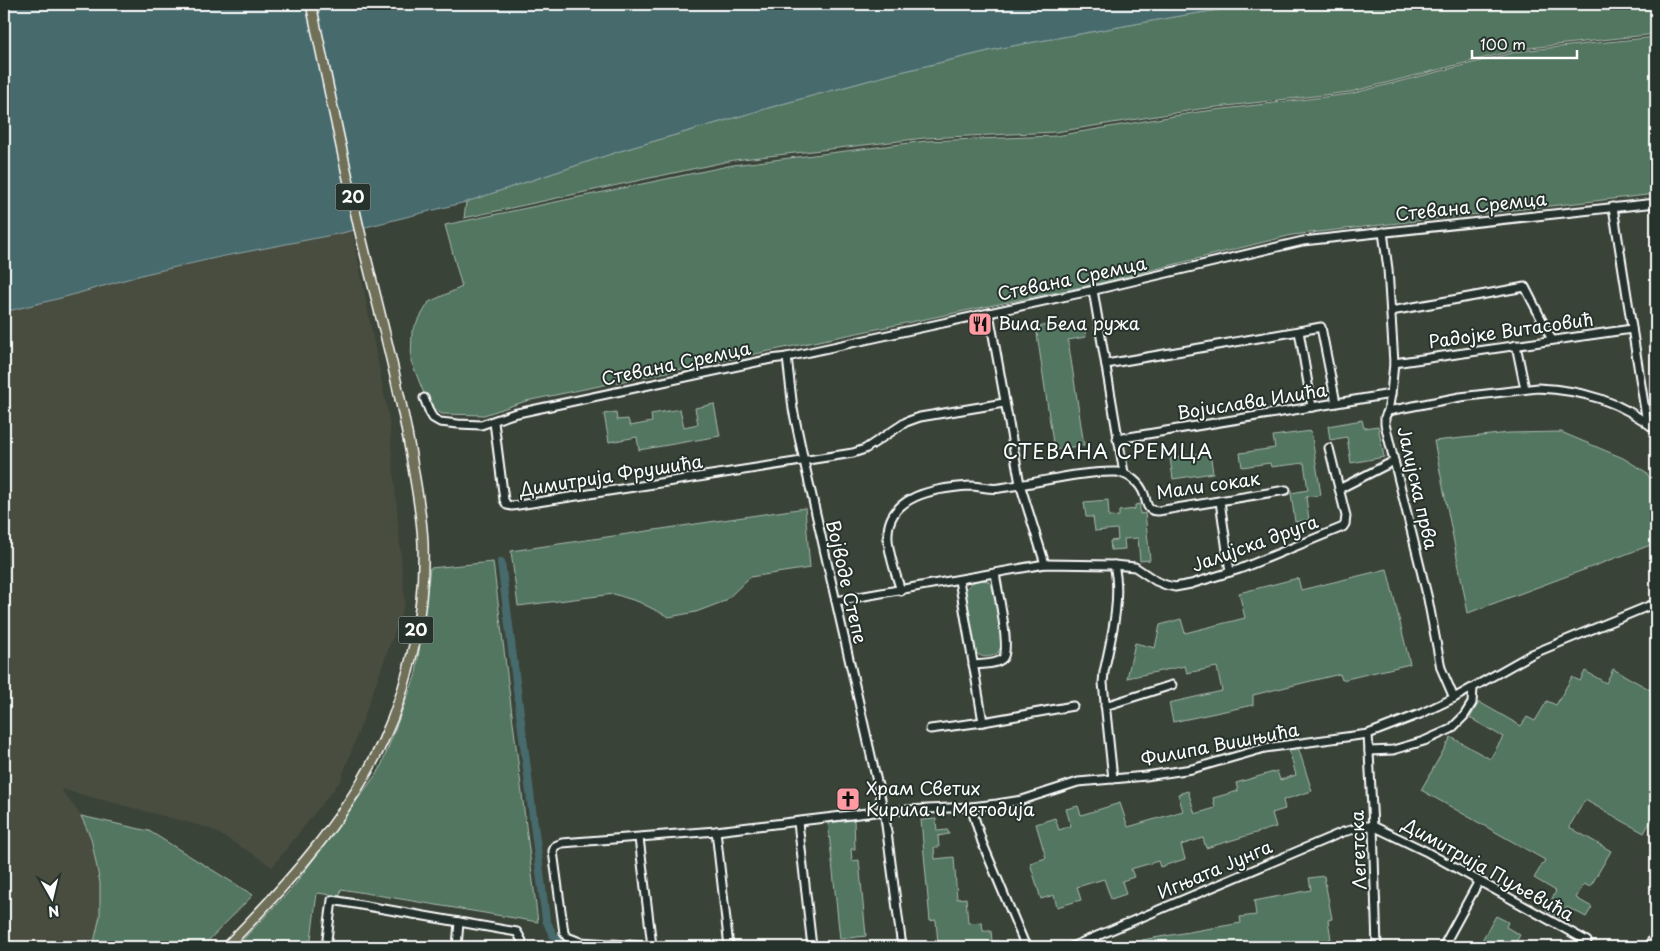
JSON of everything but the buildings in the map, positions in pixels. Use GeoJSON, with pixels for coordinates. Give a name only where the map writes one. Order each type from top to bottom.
{"type":"FeatureCollection","features":[{"type":"Feature","properties":{"kind":"main road","name":"20"},"geometry":{"type":"LineString","coordinates":[[226,947],[274,897],[315,848],[348,804],[383,741],[403,687],[421,604],[423,542],[419,505],[398,390],[359,228],[311,4]]}},
{"type":"Feature","properties":{"kind":"street","name":"Стевана Сремца"},"geometry":{"type":"LineString","coordinates":[[424,398],[433,418],[440,422],[474,425],[494,422],[513,414],[988,313],[1303,241],[1656,203]]}},
{"type":"Feature","properties":{"kind":"street"},"geometry":{"type":"LineString","coordinates":[[1613,207],[1647,422]]}},
{"type":"Feature","properties":{"kind":"street"},"geometry":{"type":"LineString","coordinates":[[1383,232],[1392,311],[1394,363],[1388,411]]}},
{"type":"Feature","properties":{"kind":"street"},"geometry":{"type":"LineString","coordinates":[[1392,311],[1525,288],[1552,340]]}},
{"type":"Feature","properties":{"kind":"street"},"geometry":{"type":"LineString","coordinates":[[901,591],[890,551],[889,524],[892,517],[906,502],[916,495],[969,486],[998,489],[1020,484],[1110,472],[1124,473],[1093,290]]}},
{"type":"Feature","properties":{"kind":"street"},"geometry":{"type":"LineString","coordinates":[[988,313],[1020,484],[1045,564]]}},
{"type":"Feature","properties":{"kind":"street"},"geometry":{"type":"LineString","coordinates":[[1106,364],[1321,327],[1336,403]]}},
{"type":"Feature","properties":{"kind":"street","name":"Радојке Витасовић"},"geometry":{"type":"LineString","coordinates":[[1394,363],[1632,329]]}},
{"type":"Feature","properties":{"kind":"street"},"geometry":{"type":"LineString","coordinates":[[1298,331],[1312,407]]}},
{"type":"Feature","properties":{"kind":"street"},"geometry":{"type":"LineString","coordinates":[[1516,346],[1525,389]]}},
{"type":"Feature","properties":{"kind":"street","name":"Војводе Степе"},"geometry":{"type":"LineString","coordinates":[[787,357],[804,462],[884,811],[902,947]]}},
{"type":"Feature","properties":{"kind":"street","name":"Јалијска прва"},"geometry":{"type":"LineString","coordinates":[[1454,698],[1441,668],[1428,599],[1385,424],[1385,417],[1388,411],[1460,397],[1549,388],[1593,396],[1625,410],[1647,422],[1656,430]]}},
{"type":"Feature","properties":{"kind":"street","name":"Војислава Илића"},"geometry":{"type":"LineString","coordinates":[[1118,439],[1391,394]]}},
{"type":"Feature","properties":{"kind":"street"},"geometry":{"type":"LineString","coordinates":[[804,462],[865,449],[906,422],[920,417],[1004,403]]}},
{"type":"Feature","properties":{"kind":"street","name":"Димитрија Фрушића"},"geometry":{"type":"LineString","coordinates":[[494,422],[504,500],[509,506],[804,462]]}},
{"type":"Feature","properties":{"kind":"street","name":"Јалијска друга"},"geometry":{"type":"LineString","coordinates":[[836,602],[1045,564],[1135,567],[1166,586],[1191,584],[1230,572],[1343,527],[1346,516],[1329,448]]}},
{"type":"Feature","properties":{"kind":"street"},"geometry":{"type":"LineString","coordinates":[[1339,489],[1394,461]]}},
{"type":"Feature","properties":{"kind":"street","name":"Мали сокак"},"geometry":{"type":"LineString","coordinates":[[1124,473],[1136,481],[1148,507],[1158,511],[1286,490]]}},
{"type":"Feature","properties":{"kind":"street"},"geometry":{"type":"LineString","coordinates":[[1220,501],[1230,572]]}},
{"type":"Feature","properties":{"kind":"street"},"geometry":{"type":"LineString","coordinates":[[1113,779],[1105,706],[1104,672],[1118,596],[1114,565]]}},
{"type":"Feature","properties":{"kind":"street"},"geometry":{"type":"LineString","coordinates":[[973,666],[998,661],[1005,654],[1004,628],[995,573]]}},
{"type":"Feature","properties":{"kind":"street"},"geometry":{"type":"LineString","coordinates":[[959,580],[983,722]]}},
{"type":"Feature","properties":{"kind":"street","name":"Филипа Вишњића"},"geometry":{"type":"LineString","coordinates":[[884,811],[971,807],[1022,800],[1078,782],[1146,776],[1192,769],[1265,748],[1368,734],[1420,714],[1454,698],[1532,654],[1656,603]]}},
{"type":"Feature","properties":{"kind":"street"},"geometry":{"type":"LineString","coordinates":[[1105,706],[1172,684]]}},
{"type":"Feature","properties":{"kind":"street"},"geometry":{"type":"LineString","coordinates":[[1369,751],[1394,750],[1424,741],[1451,729],[1464,716],[1472,702],[1473,688]]}},
{"type":"Feature","properties":{"kind":"street"},"geometry":{"type":"LineString","coordinates":[[930,729],[983,722],[1073,706]]}},
{"type":"Feature","properties":{"kind":"street","name":"Легетска"},"geometry":{"type":"LineString","coordinates":[[1368,734],[1374,827],[1377,947]]}},
{"type":"Feature","properties":{"kind":"street"},"geometry":{"type":"LineString","coordinates":[[971,807],[982,842],[1026,947]]}},
{"type":"Feature","properties":{"kind":"street"},"geometry":{"type":"LineString","coordinates":[[661,947],[580,942],[567,937],[564,933],[553,851],[555,846],[562,843],[716,831],[884,811]]}},
{"type":"Feature","properties":{"kind":"street"},"geometry":{"type":"LineString","coordinates":[[798,822],[812,947]]}},
{"type":"Feature","properties":{"kind":"street","name":"Игњата Јунга"},"geometry":{"type":"LineString","coordinates":[[1071,947],[1343,832],[1367,826],[1374,827]]}},
{"type":"Feature","properties":{"kind":"street","name":"Димитрија Пуљевића"},"geometry":{"type":"LineString","coordinates":[[1374,827],[1425,851],[1587,941]]}},
{"type":"Feature","properties":{"kind":"street"},"geometry":{"type":"LineString","coordinates":[[716,831],[729,947]]}},
{"type":"Feature","properties":{"kind":"street"},"geometry":{"type":"LineString","coordinates":[[639,838],[652,946]]}},
{"type":"Feature","properties":{"kind":"street"},"geometry":{"type":"LineString","coordinates":[[1443,947],[1479,881]]}},
{"type":"Feature","properties":{"kind":"street"},"geometry":{"type":"LineString","coordinates":[[326,947],[332,900],[517,932],[522,940],[522,947]]}},
{"type":"Feature","properties":{"kind":"street"},"geometry":{"type":"LineString","coordinates":[[456,947],[459,922]]}},
{"type":"Feature","properties":{"kind":"street"},"geometry":{"type":"LineString","coordinates":[[1648,947],[1656,934]]}},
{"type":"Feature","properties":{"kind":"shaded area"},"geometry":{"type":"Polygon","coordinates":[[[352,230],[389,419],[405,603],[341,780],[272,867],[209,828],[61,789],[81,816],[91,838],[100,883],[100,916],[93,947],[4,947],[4,312],[145,274],[352,230]]]}},
{"type":"Feature","properties":{"kind":"green space"},"geometry":{"type":"Polygon","coordinates":[[[1282,4],[1656,4],[1656,34],[1520,49],[1350,92],[1200,109],[1056,132],[925,138],[734,160],[464,218],[466,202],[620,151],[896,73],[1001,48],[1174,17],[1236,7],[1282,4]]]}},
{"type":"Feature","properties":{"kind":"green space"},"geometry":{"type":"Polygon","coordinates":[[[1656,37],[1656,194],[1292,235],[1096,284],[526,401],[484,415],[442,414],[429,406],[411,361],[412,331],[429,302],[462,287],[445,225],[733,165],[926,141],[1056,136],[1198,112],[1350,94],[1520,51],[1656,37]]]}},
{"type":"Feature","properties":{"kind":"green space"},"geometry":{"type":"Polygon","coordinates":[[[1084,323],[1086,337],[1068,340],[1084,445],[1054,450],[1036,327],[1056,324],[1056,327],[1084,323]]]}},
{"type":"Feature","properties":{"kind":"green space"},"geometry":{"type":"Polygon","coordinates":[[[714,404],[720,436],[639,450],[637,437],[609,442],[604,414],[616,412],[617,420],[628,419],[630,426],[652,422],[651,414],[680,409],[684,427],[698,424],[695,408],[714,404]]]}},
{"type":"Feature","properties":{"kind":"green space"},"geometry":{"type":"Polygon","coordinates":[[[1362,420],[1364,428],[1378,426],[1384,457],[1351,463],[1347,437],[1330,440],[1328,426],[1362,420]]]}},
{"type":"Feature","properties":{"kind":"green space"},"geometry":{"type":"Polygon","coordinates":[[[1311,431],[1321,495],[1306,497],[1309,520],[1295,522],[1291,493],[1308,490],[1304,463],[1271,467],[1270,463],[1242,467],[1240,453],[1275,448],[1273,436],[1311,431]]]}},
{"type":"Feature","properties":{"kind":"green space"},"geometry":{"type":"Polygon","coordinates":[[[1561,432],[1623,458],[1646,472],[1656,488],[1656,543],[1468,613],[1434,441],[1509,433],[1561,432]]]}},
{"type":"Feature","properties":{"kind":"green space"},"geometry":{"type":"Polygon","coordinates":[[[1210,452],[1213,473],[1173,479],[1170,458],[1210,452]]]}},
{"type":"Feature","properties":{"kind":"green space"},"geometry":{"type":"Polygon","coordinates":[[[1108,500],[1109,517],[1119,516],[1119,511],[1135,509],[1135,505],[1140,504],[1140,514],[1145,513],[1150,560],[1140,561],[1138,538],[1124,539],[1125,549],[1111,550],[1110,541],[1118,540],[1117,529],[1095,531],[1093,517],[1086,517],[1084,502],[1108,500]]]}},
{"type":"Feature","properties":{"kind":"green space"},"geometry":{"type":"Polygon","coordinates":[[[805,508],[810,568],[750,577],[725,601],[696,612],[669,617],[639,602],[614,594],[518,606],[511,551],[805,508]]]}},
{"type":"Feature","properties":{"kind":"green space"},"geometry":{"type":"Polygon","coordinates":[[[493,562],[538,922],[341,889],[340,896],[317,893],[310,947],[236,947],[293,887],[380,769],[416,674],[430,568],[493,562]]]}},
{"type":"Feature","properties":{"kind":"green space"},"geometry":{"type":"Polygon","coordinates":[[[1387,569],[1410,664],[1342,680],[1340,674],[1253,695],[1253,705],[1173,722],[1169,703],[1222,691],[1217,667],[1187,673],[1185,666],[1127,678],[1135,643],[1155,648],[1160,625],[1181,619],[1185,633],[1245,618],[1239,593],[1298,578],[1301,590],[1387,569]]]}},
{"type":"Feature","properties":{"kind":"green space"},"geometry":{"type":"Polygon","coordinates":[[[981,580],[988,581],[994,588],[1002,644],[998,653],[988,657],[979,655],[974,650],[965,595],[968,586],[981,580]]]}},
{"type":"Feature","properties":{"kind":"green space"},"geometry":{"type":"Polygon","coordinates":[[[1613,669],[1656,693],[1656,771],[1653,777],[1656,779],[1656,812],[1644,833],[1585,800],[1569,827],[1611,851],[1590,887],[1584,884],[1576,898],[1592,907],[1586,917],[1567,907],[1560,918],[1546,910],[1556,891],[1534,878],[1545,860],[1421,790],[1451,737],[1490,759],[1503,737],[1470,718],[1479,702],[1521,726],[1527,717],[1535,721],[1547,701],[1556,705],[1572,677],[1580,681],[1585,671],[1606,683],[1613,669]]]}},
{"type":"Feature","properties":{"kind":"green space"},"geometry":{"type":"Polygon","coordinates":[[[1298,747],[1312,791],[1283,800],[1285,809],[1272,813],[1276,827],[1206,848],[1203,838],[1181,845],[1185,859],[1160,867],[1158,861],[1131,869],[1134,877],[1122,881],[1126,894],[1111,899],[1104,879],[1077,887],[1081,900],[1057,907],[1054,895],[1041,899],[1030,863],[1046,858],[1036,824],[1055,818],[1059,830],[1071,826],[1066,809],[1078,806],[1081,815],[1120,803],[1128,827],[1183,811],[1178,794],[1188,791],[1195,814],[1215,808],[1213,798],[1238,791],[1236,783],[1277,771],[1280,780],[1296,775],[1289,750],[1298,747]]]}},
{"type":"Feature","properties":{"kind":"green space"},"geometry":{"type":"Polygon","coordinates":[[[81,816],[149,831],[253,895],[202,947],[93,947],[100,916],[100,883],[91,838],[81,816]]]}},
{"type":"Feature","properties":{"kind":"green space"},"geometry":{"type":"Polygon","coordinates":[[[936,819],[937,831],[948,830],[949,834],[938,836],[939,847],[934,847],[935,859],[954,857],[957,899],[966,898],[968,923],[982,922],[983,931],[991,931],[992,941],[998,941],[998,947],[956,947],[956,943],[938,944],[936,920],[930,921],[921,820],[936,819]]]}},
{"type":"Feature","properties":{"kind":"green space"},"geometry":{"type":"Polygon","coordinates":[[[854,820],[855,849],[851,849],[852,861],[859,860],[866,936],[840,939],[828,823],[854,820]]]}},
{"type":"Feature","properties":{"kind":"green space"},"geometry":{"type":"Polygon","coordinates":[[[1324,876],[1332,919],[1328,920],[1331,939],[1329,939],[1330,947],[1257,947],[1256,941],[1218,947],[1143,947],[1142,940],[1241,923],[1240,917],[1256,915],[1254,901],[1311,890],[1309,878],[1324,876]]]}},
{"type":"Feature","properties":{"kind":"green space"},"geometry":{"type":"Polygon","coordinates":[[[1496,916],[1508,922],[1506,927],[1520,935],[1513,947],[1478,947],[1496,916]]]}},
{"type":"Feature","properties":{"kind":"water"},"geometry":{"type":"Polygon","coordinates":[[[4,4],[1282,4],[1236,7],[1174,17],[1001,48],[896,73],[620,151],[466,202],[342,233],[145,274],[4,312],[4,4]]]}},
{"type":"Feature","properties":{"kind":"waterway"},"geometry":{"type":"LineString","coordinates":[[501,562],[546,920],[553,935],[570,946],[600,947]]}},
{"type":"Feature","properties":{"kind":"place","name":"Вила Бела ружа"},"geometry":{"type":"Point","coordinates":[980,324]}},
{"type":"Feature","properties":{"kind":"place","name":"Храм Светих Кирила и Методија"},"geometry":{"type":"Point","coordinates":[848,799]}},
{"type":"Feature","properties":{"kind":"district","name":"СТЕВАНА СРЕМЦА"},"geometry":{"type":"Point","coordinates":[1108,452]}}]}
